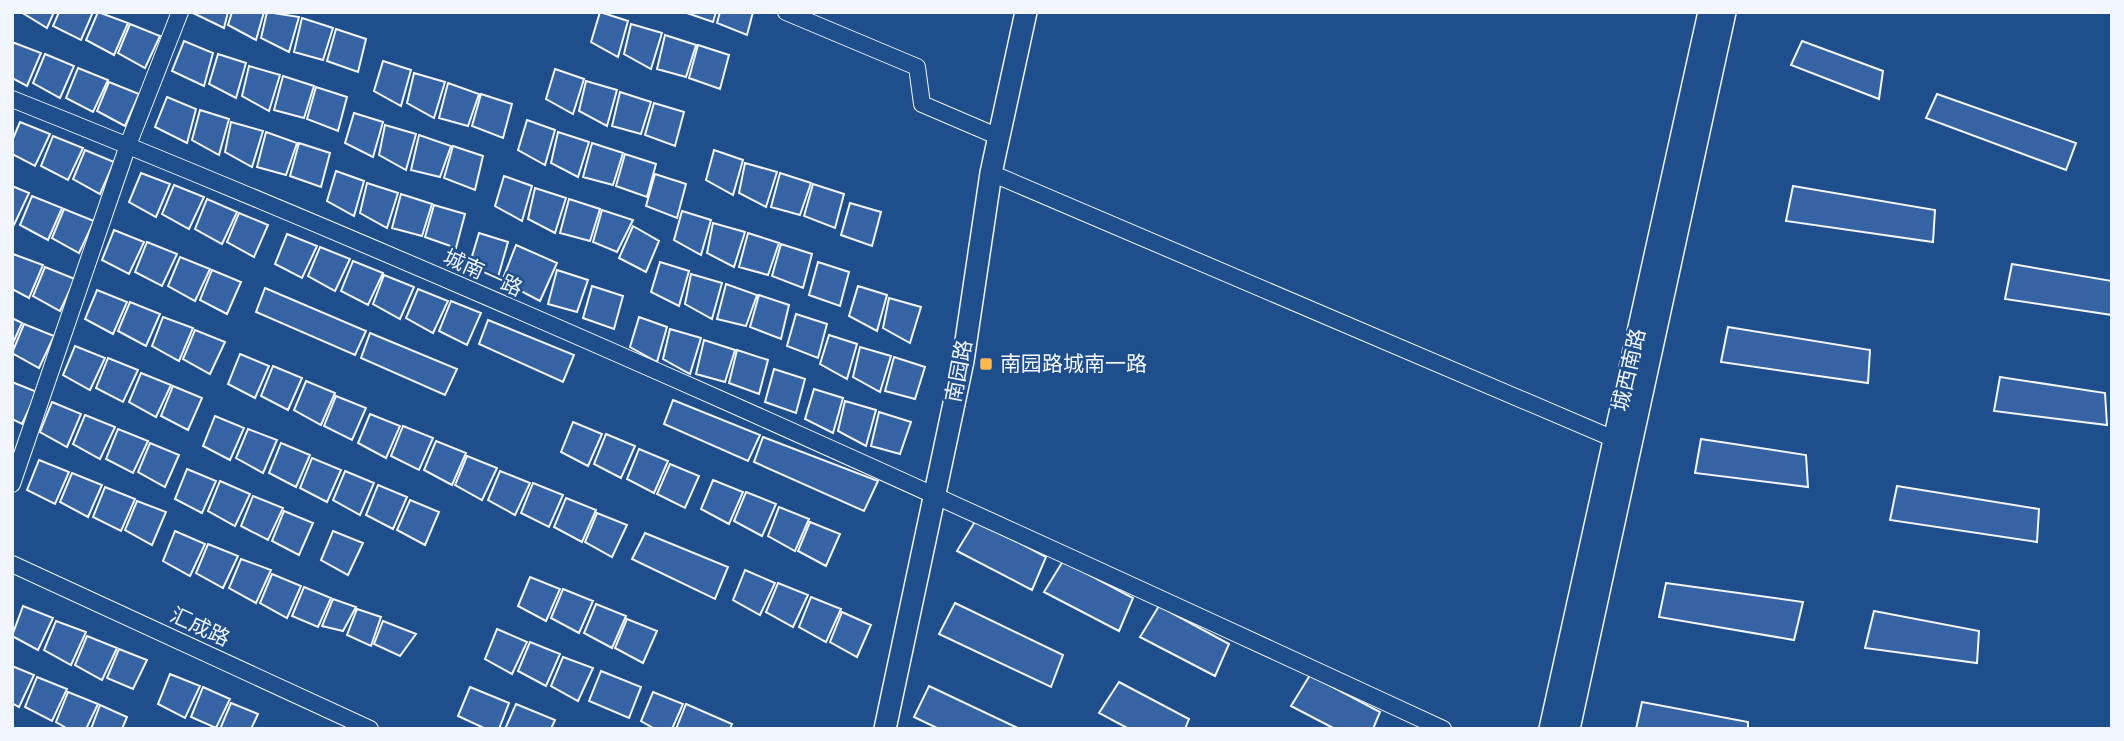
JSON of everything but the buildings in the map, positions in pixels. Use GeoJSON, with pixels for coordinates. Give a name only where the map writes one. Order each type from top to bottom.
{"type":"FeatureCollection","features":[{"type":"Feature","properties":{"kind":"main road","name":"南园路"},"geometry":{"type":"LineString","coordinates":[[885,729],[963,361],[991,173],[1026,12]]}},
{"type":"Feature","properties":{"kind":"main road","name":"城西南路"},"geometry":{"type":"LineString","coordinates":[[1550,729],[1709,12]]}},
{"type":"Feature","properties":{"kind":"main road","name":"城西南路"},"geometry":{"type":"LineString","coordinates":[[1569,729],[1725,12]]}},
{"type":"Feature","properties":{"kind":"street"},"geometry":{"type":"LineString","coordinates":[[12,484],[128,145],[180,12]]}},
{"type":"Feature","properties":{"kind":"street"},"geometry":{"type":"LineString","coordinates":[[786,12],[917,67],[922,104],[999,137]]}},
{"type":"Feature","properties":{"kind":"street","name":"城南一路"},"geometry":{"type":"LineString","coordinates":[[12,99],[338,232],[934,494],[1443,729]]}},
{"type":"Feature","properties":{"kind":"street"},"geometry":{"type":"LineString","coordinates":[[991,173],[1614,439]]}},
{"type":"Feature","properties":{"kind":"street","name":"汇成路"},"geometry":{"type":"LineString","coordinates":[[12,564],[370,729]]}},
{"type":"Feature","properties":{"kind":"place","name":"南园路城南一路"},"geometry":{"type":"Point","coordinates":[986,364]}}]}
